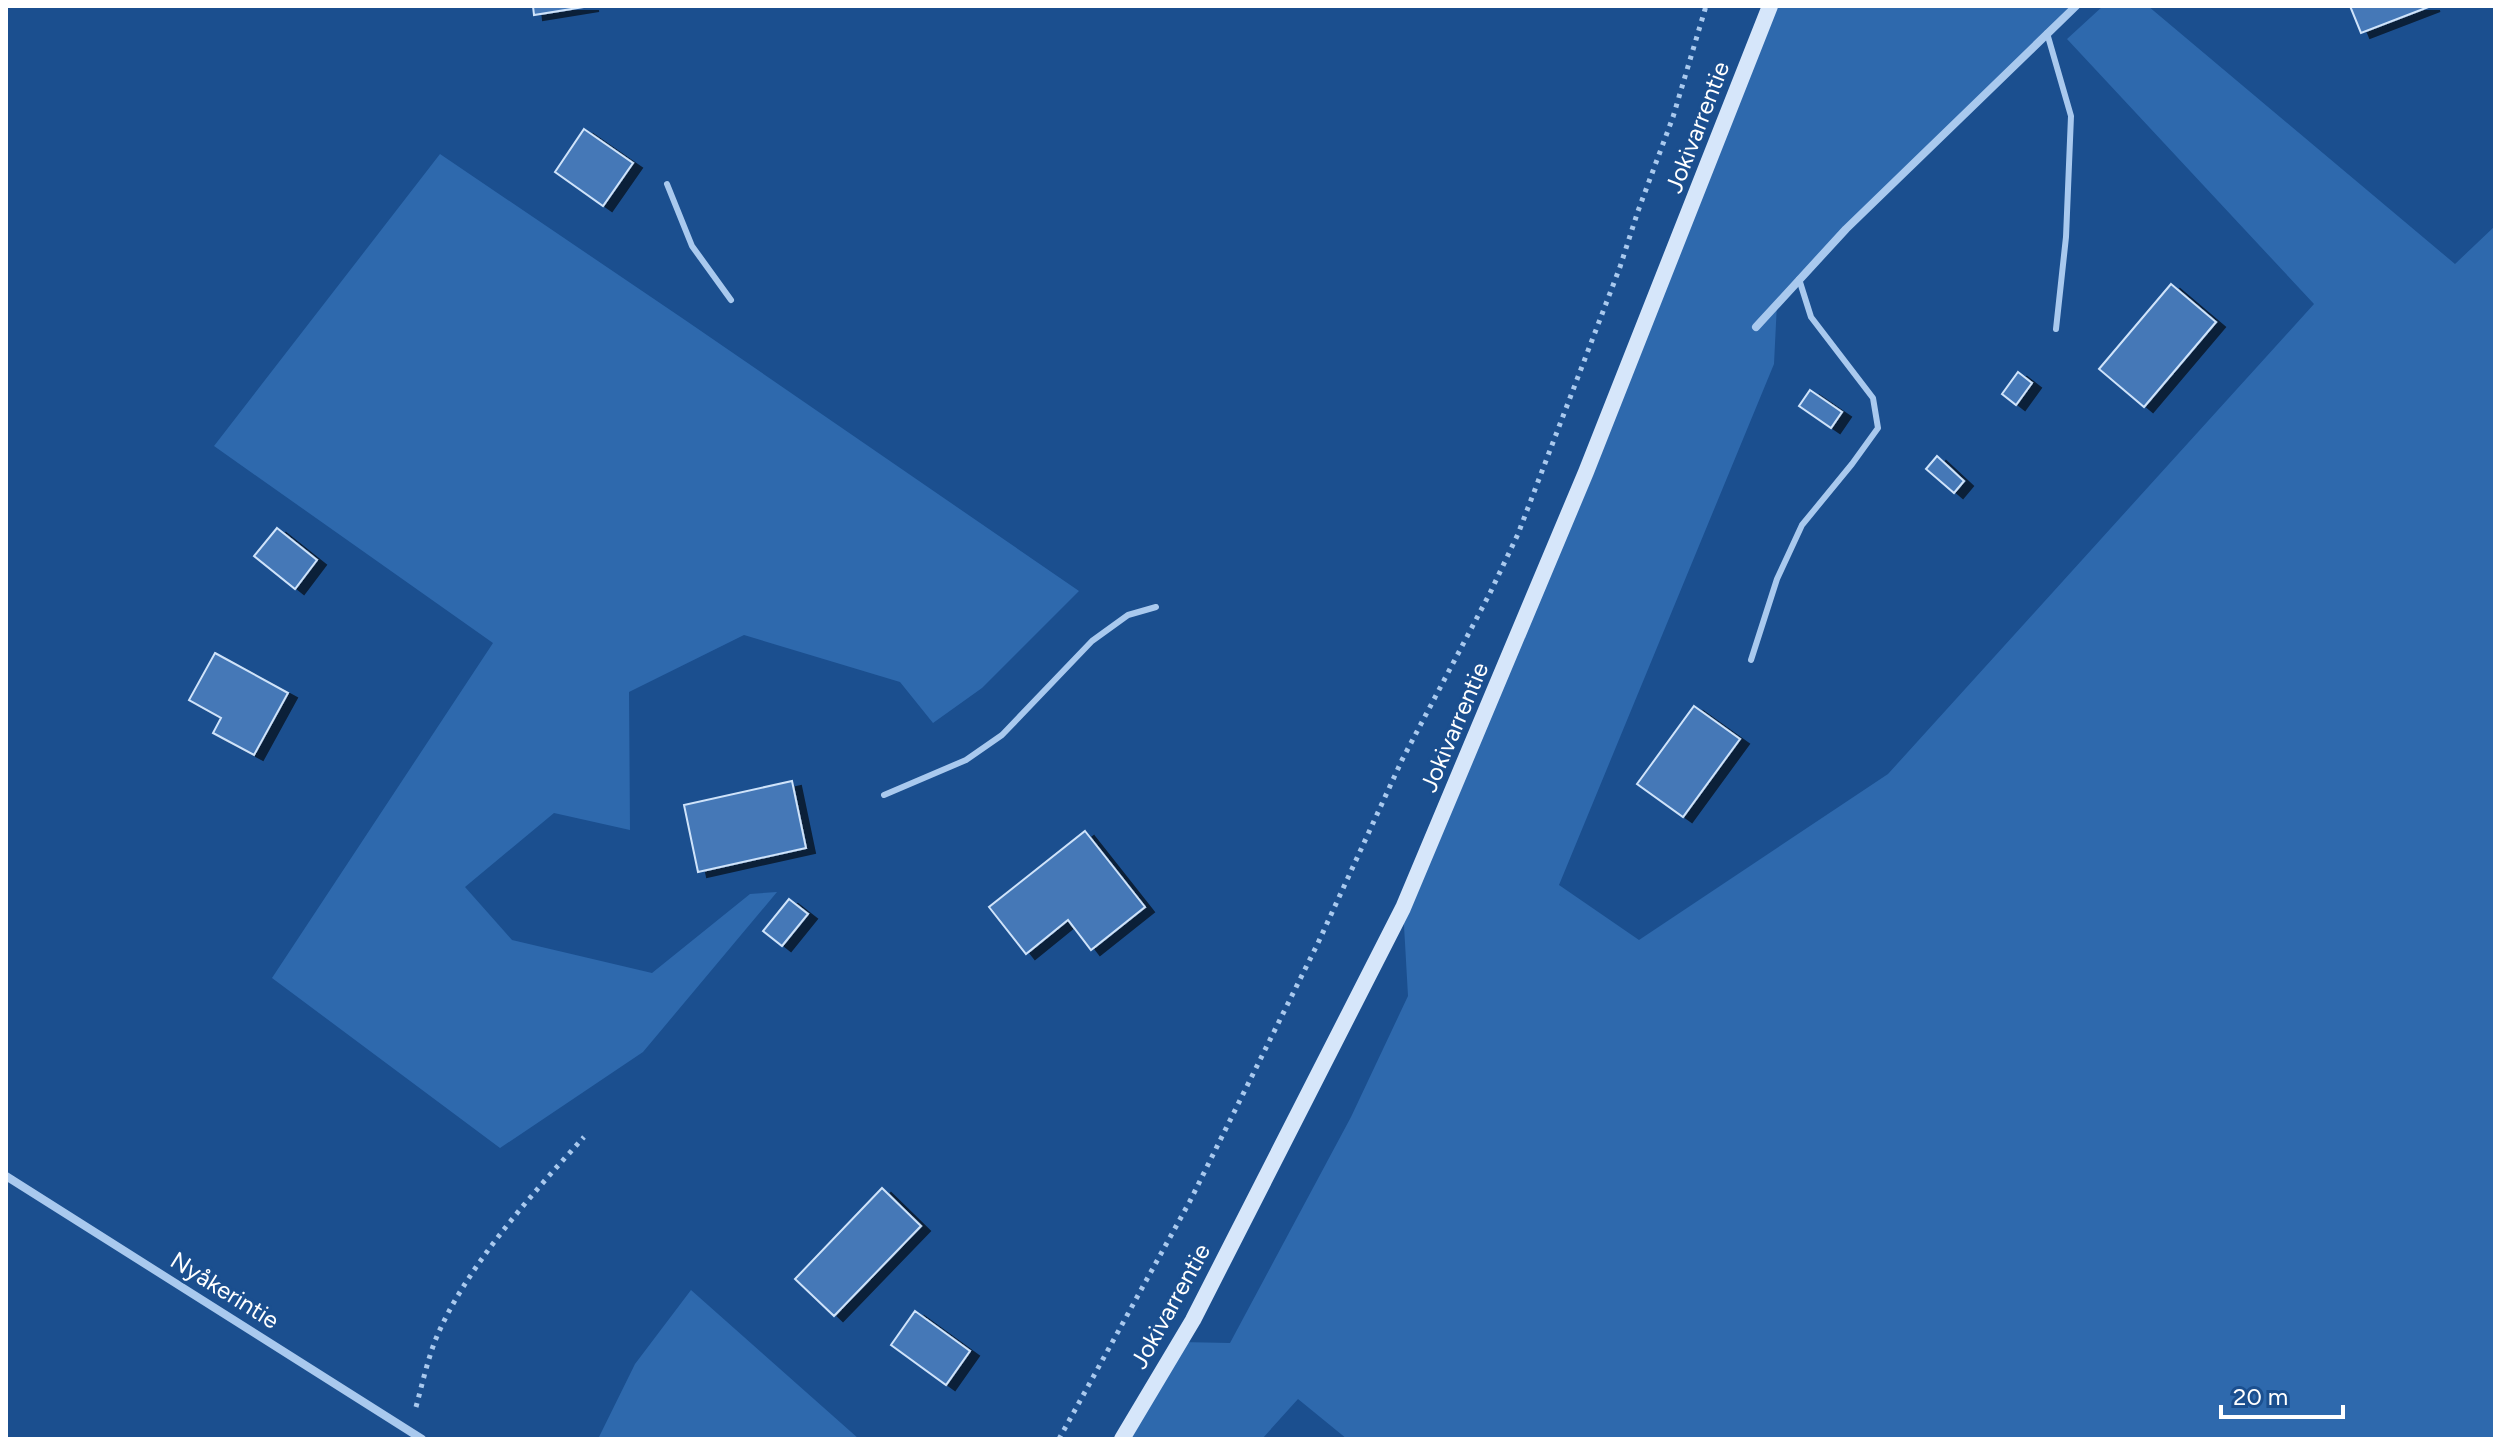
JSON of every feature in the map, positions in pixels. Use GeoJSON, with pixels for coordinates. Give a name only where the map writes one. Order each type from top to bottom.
{"type":"FeatureCollection","features":[{"type":"Feature","properties":{"kind":"street","name":"Jokivarrentie"},"geometry":{"type":"LineString","coordinates":[[1122,1439],[1193,1320],[1403,908],[1586,472],[1770,6]]}},
{"type":"Feature","properties":{"kind":"street"},"geometry":{"type":"LineString","coordinates":[[1756,327],[1799,279],[2076,6]]}},
{"type":"Feature","properties":{"kind":"street","name":"Nyåkerintie"},"geometry":{"type":"LineString","coordinates":[[6,1176],[422,1439]]}},
{"type":"Feature","properties":{"kind":"lane"},"geometry":{"type":"LineString","coordinates":[[2047,33],[2071,116],[2066,237],[2056,329]]}},
{"type":"Feature","properties":{"kind":"lane"},"geometry":{"type":"LineString","coordinates":[[667,184],[692,246],[731,300]]}},
{"type":"Feature","properties":{"kind":"lane"},"geometry":{"type":"LineString","coordinates":[[1751,660],[1777,579],[1802,525],[1878,428],[1873,398],[1811,317],[1799,279]]}},
{"type":"Feature","properties":{"kind":"lane"},"geometry":{"type":"LineString","coordinates":[[884,795],[966,760],[1002,735],[1092,641],[1128,615],[1156,607]]}},
{"type":"Feature","properties":{"kind":"path"},"geometry":{"type":"LineString","coordinates":[[1059,1439],[1190,1201],[1318,943],[1402,760],[1518,534],[1620,267],[1673,117],[1706,6]]}},
{"type":"Feature","properties":{"kind":"path"},"geometry":{"type":"LineString","coordinates":[[409,1431],[435,1341],[463,1287],[530,1196],[584,1137]]}},
{"type":"Feature","properties":{"kind":"shaded area"},"geometry":{"type":"Polygon","coordinates":[[[1766,6],[2076,6],[1777,303],[1774,364],[1559,885],[1639,940],[1888,774],[2314,304],[2067,39],[2103,6],[2148,6],[2455,264],[2495,226],[2495,1439],[1347,1439],[1298,1399],[1262,1439],[1122,1439],[1180,1342],[1230,1343],[1351,1117],[1408,996],[1403,908],[1766,6]]]}},
{"type":"Feature","properties":{"kind":"shaded area"},"geometry":{"type":"Polygon","coordinates":[[[440,154],[1079,591],[982,688],[933,723],[900,682],[744,635],[629,692],[630,830],[554,813],[465,887],[512,940],[652,973],[750,894],[777,892],[643,1052],[500,1148],[272,978],[493,643],[214,446],[440,154]]]}},
{"type":"Feature","properties":{"kind":"shaded area"},"geometry":{"type":"Polygon","coordinates":[[[691,1290],[859,1439],[598,1439],[635,1364],[691,1290]]]}},
{"type":"Feature","properties":{"kind":"building"},"geometry":{"type":"Polygon","coordinates":[[[533,6],[590,6],[534,15],[533,6]]]}},
{"type":"Feature","properties":{"kind":"building"},"geometry":{"type":"Polygon","coordinates":[[[2350,6],[2431,6],[2361,33],[2350,6]]]}},
{"type":"Feature","properties":{"kind":"building"},"geometry":{"type":"Polygon","coordinates":[[[584,129],[633,163],[603,206],[555,172],[584,129]]]}},
{"type":"Feature","properties":{"kind":"building"},"geometry":{"type":"Polygon","coordinates":[[[2171,284],[2216,322],[2144,407],[2099,369],[2171,284]]]}},
{"type":"Feature","properties":{"kind":"building"},"geometry":{"type":"Polygon","coordinates":[[[2018,372],[2032,383],[2016,405],[2002,394],[2018,372]]]}},
{"type":"Feature","properties":{"kind":"building"},"geometry":{"type":"Polygon","coordinates":[[[1810,390],[1842,412],[1831,428],[1799,406],[1810,390]]]}},
{"type":"Feature","properties":{"kind":"building"},"geometry":{"type":"Polygon","coordinates":[[[1937,456],[1964,481],[1954,493],[1926,469],[1937,456]]]}},
{"type":"Feature","properties":{"kind":"building"},"geometry":{"type":"Polygon","coordinates":[[[277,528],[317,560],[295,589],[254,556],[277,528]]]}},
{"type":"Feature","properties":{"kind":"building"},"geometry":{"type":"Polygon","coordinates":[[[215,653],[288,693],[254,755],[213,733],[221,718],[189,700],[215,653]]]}},
{"type":"Feature","properties":{"kind":"building"},"geometry":{"type":"Polygon","coordinates":[[[1694,706],[1740,739],[1683,817],[1637,784],[1694,706]]]}},
{"type":"Feature","properties":{"kind":"building"},"geometry":{"type":"Polygon","coordinates":[[[792,781],[806,848],[698,872],[684,805],[792,781]]]}},
{"type":"Feature","properties":{"kind":"building"},"geometry":{"type":"Polygon","coordinates":[[[1085,831],[1145,907],[1091,950],[1068,920],[1026,954],[989,907],[1085,831]]]}},
{"type":"Feature","properties":{"kind":"building"},"geometry":{"type":"Polygon","coordinates":[[[789,899],[808,914],[782,946],[763,931],[789,899]]]}},
{"type":"Feature","properties":{"kind":"building"},"geometry":{"type":"Polygon","coordinates":[[[882,1188],[921,1226],[834,1316],[795,1279],[882,1188]]]}},
{"type":"Feature","properties":{"kind":"building"},"geometry":{"type":"Polygon","coordinates":[[[915,1311],[970,1351],[946,1385],[891,1345],[915,1311]]]}}]}
